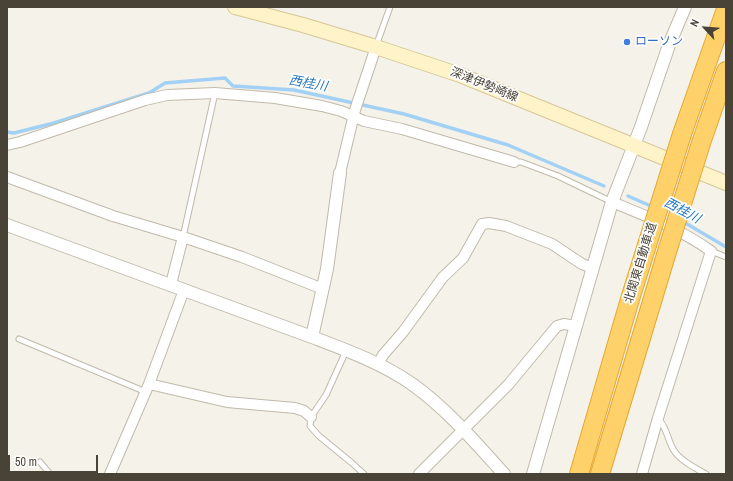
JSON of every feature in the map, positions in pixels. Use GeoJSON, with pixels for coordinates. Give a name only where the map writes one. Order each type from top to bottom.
{"type":"FeatureCollection","features":[{"type":"Feature","properties":{"kind":"highway","name":"北関東自動車道"},"geometry":{"type":"LineString","coordinates":[[579,474],[625,314],[682,134],[726,9]]}},
{"type":"Feature","properties":{"kind":"highway","name":"北関東自動車道"},"geometry":{"type":"LineString","coordinates":[[600,474],[701,143],[726,71]]}},
{"type":"Feature","properties":{"kind":"main road","name":"深津伊勢崎線"},"geometry":{"type":"LineString","coordinates":[[235,7],[303,25],[376,47],[460,75],[726,183]]}},
{"type":"Feature","properties":{"kind":"street"},"geometry":{"type":"LineString","coordinates":[[533,474],[612,202],[634,145],[669,45],[685,7]]}},
{"type":"Feature","properties":{"kind":"street"},"geometry":{"type":"LineString","coordinates":[[312,337],[331,244],[340,172],[355,113],[376,47]]}},
{"type":"Feature","properties":{"kind":"street"},"geometry":{"type":"LineString","coordinates":[[7,144],[20,142],[145,100],[167,95],[215,93],[261,96],[355,113],[364,121],[402,129],[514,162]]}},
{"type":"Feature","properties":{"kind":"street"},"geometry":{"type":"LineString","coordinates":[[7,177],[113,216],[242,257],[323,289]]}},
{"type":"Feature","properties":{"kind":"street"},"geometry":{"type":"LineString","coordinates":[[612,202],[665,224],[689,236],[710,251],[642,474]]}},
{"type":"Feature","properties":{"kind":"street"},"geometry":{"type":"LineString","coordinates":[[378,364],[383,355],[403,332],[443,277],[463,258],[482,224],[489,223],[506,226],[545,241],[582,264],[593,268]]}},
{"type":"Feature","properties":{"kind":"street"},"geometry":{"type":"LineString","coordinates":[[7,225],[171,284],[346,350],[378,364],[411,384],[437,403],[504,474]]}},
{"type":"Feature","properties":{"kind":"street"},"geometry":{"type":"LineString","coordinates":[[171,284],[183,237]]}},
{"type":"Feature","properties":{"kind":"street"},"geometry":{"type":"LineString","coordinates":[[110,474],[148,388],[184,290]]}},
{"type":"Feature","properties":{"kind":"street"},"geometry":{"type":"LineString","coordinates":[[419,474],[508,385],[557,326],[564,324],[575,326]]}},
{"type":"Feature","properties":{"kind":"street"},"geometry":{"type":"LineString","coordinates":[[148,388],[228,402],[295,408],[304,411],[311,417]]}},
{"type":"Feature","properties":{"kind":"lane"},"geometry":{"type":"LineString","coordinates":[[376,47],[390,7]]}},
{"type":"Feature","properties":{"kind":"lane"},"geometry":{"type":"LineString","coordinates":[[183,237],[215,93]]}},
{"type":"Feature","properties":{"kind":"lane"},"geometry":{"type":"LineString","coordinates":[[514,162],[521,162],[558,176],[612,202]]}},
{"type":"Feature","properties":{"kind":"lane"},"geometry":{"type":"LineString","coordinates":[[710,251],[726,257]]}},
{"type":"Feature","properties":{"kind":"lane"},"geometry":{"type":"LineString","coordinates":[[19,339],[148,388]]}},
{"type":"Feature","properties":{"kind":"lane"},"geometry":{"type":"LineString","coordinates":[[346,350],[326,395],[311,417],[310,426],[364,474]]}},
{"type":"Feature","properties":{"kind":"lane"},"geometry":{"type":"LineString","coordinates":[[658,418],[667,430],[673,449],[678,455],[706,474]]}},
{"type":"Feature","properties":{"kind":"lane"},"geometry":{"type":"LineString","coordinates":[[40,462],[50,474]]}},
{"type":"Feature","properties":{"kind":"waterway","name":"西桂川"},"geometry":{"type":"LineString","coordinates":[[7,132],[14,133],[54,123],[149,93],[165,83],[225,78],[233,86],[294,90],[404,114],[508,145],[604,186]]}},
{"type":"Feature","properties":{"kind":"waterway","name":"西桂川"},"geometry":{"type":"LineString","coordinates":[[628,196],[653,207]]}},
{"type":"Feature","properties":{"kind":"waterway","name":"西桂川"},"geometry":{"type":"LineString","coordinates":[[682,221],[726,247]]}},
{"type":"Feature","properties":{"kind":"place","name":"ローソン"},"geometry":{"type":"Point","coordinates":[627,42]}}]}
